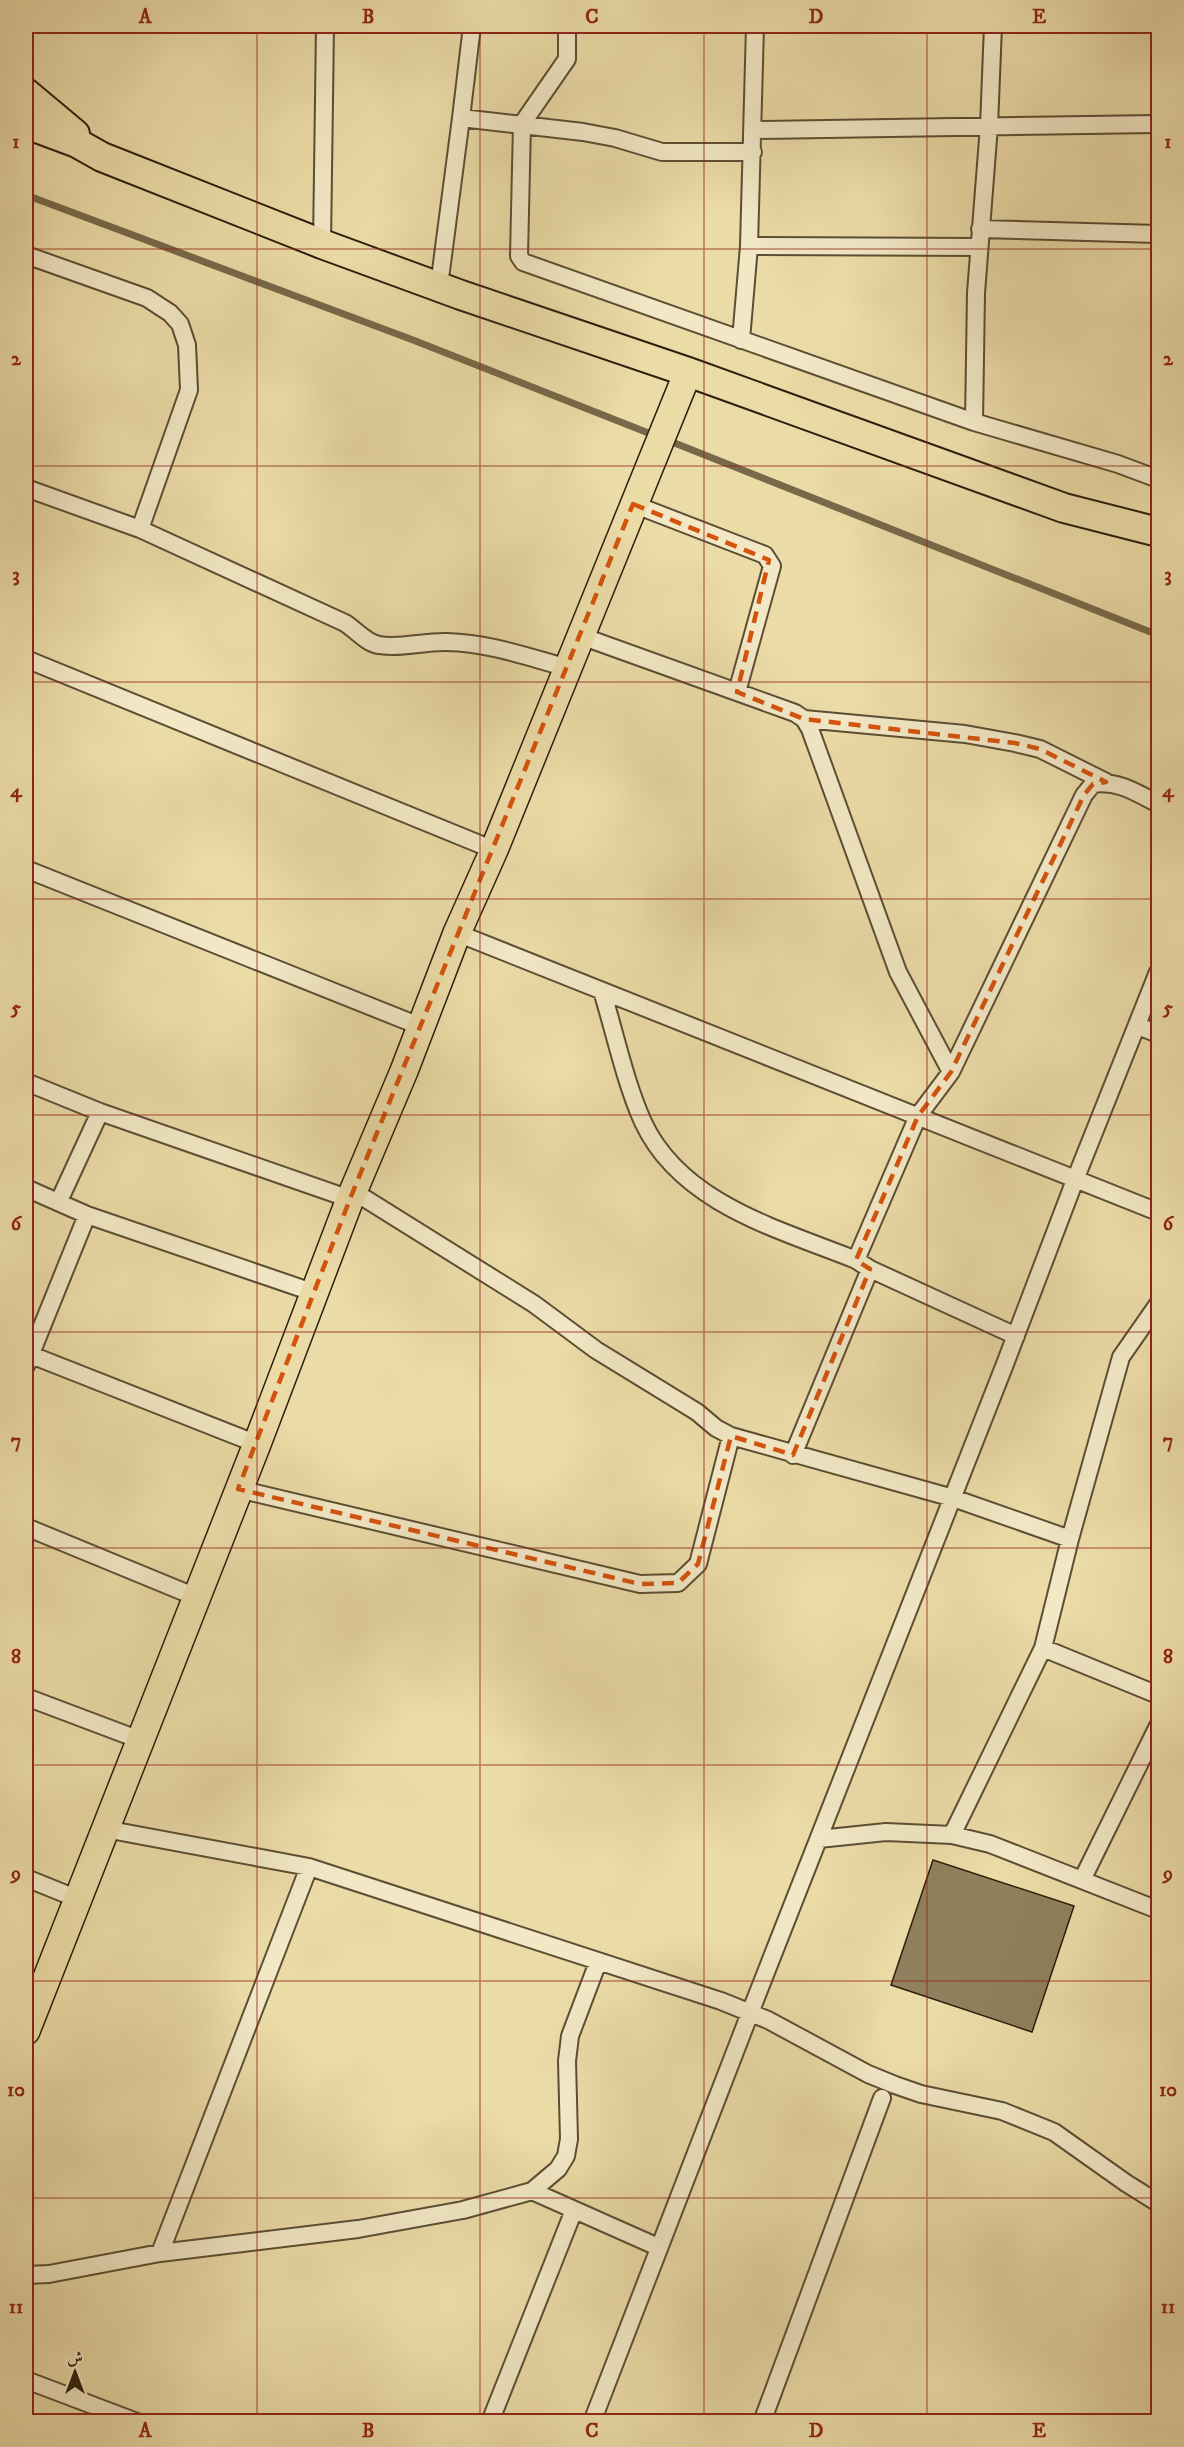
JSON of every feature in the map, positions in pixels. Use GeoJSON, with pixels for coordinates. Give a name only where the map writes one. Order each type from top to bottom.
{"type":"FeatureCollection","features":[{"type":"Feature","properties":{"kind":"highway"},"geometry":{"type":"LineString","coordinates":[[26,93],[97,153]]}},
{"type":"Feature","properties":{"kind":"highway"},"geometry":{"type":"LineString","coordinates":[[26,124],[322,244],[688,372],[1064,508],[1158,532]]}},
{"type":"Feature","properties":{"kind":"highway"},"geometry":{"type":"LineString","coordinates":[[26,143],[73,157],[97,153]]}},
{"type":"Feature","properties":{"kind":"main road"},"geometry":{"type":"LineString","coordinates":[[26,2031],[257,1444],[352,1195],[422,1027],[457,933],[494,850],[688,372]]}},
{"type":"Feature","properties":{"kind":"street"},"geometry":{"type":"LineString","coordinates":[[322,244],[325,26]]}},
{"type":"Feature","properties":{"kind":"street"},"geometry":{"type":"LineString","coordinates":[[439,286],[457,159],[472,26]]}},
{"type":"Feature","properties":{"kind":"street"},"geometry":{"type":"LineString","coordinates":[[567,26],[567,58],[522,124],[519,256],[524,262],[974,422],[1118,464],[1158,479]]}},
{"type":"Feature","properties":{"kind":"street"},"geometry":{"type":"LineString","coordinates":[[741,340],[749,246],[755,26]]}},
{"type":"Feature","properties":{"kind":"street"},"geometry":{"type":"LineString","coordinates":[[974,422],[979,247],[989,126],[993,26]]}},
{"type":"Feature","properties":{"kind":"street"},"geometry":{"type":"LineString","coordinates":[[461,118],[522,124],[615,138],[662,152],[753,152]]}},
{"type":"Feature","properties":{"kind":"street"},"geometry":{"type":"LineString","coordinates":[[753,130],[1158,124]]}},
{"type":"Feature","properties":{"kind":"street"},"geometry":{"type":"LineString","coordinates":[[980,229],[1158,234]]}},
{"type":"Feature","properties":{"kind":"street"},"geometry":{"type":"LineString","coordinates":[[749,246],[979,247]]}},
{"type":"Feature","properties":{"kind":"street"},"geometry":{"type":"LineString","coordinates":[[26,255],[147,298],[170,313],[180,324],[187,345],[189,390],[140,529]]}},
{"type":"Feature","properties":{"kind":"street"},"geometry":{"type":"LineString","coordinates":[[26,488],[140,529],[345,623],[368,641],[380,646],[445,642],[469,644],[496,648],[568,668]]}},
{"type":"Feature","properties":{"kind":"street"},"geometry":{"type":"LineString","coordinates":[[633,504],[765,555],[769,560],[772,566],[737,692]]}},
{"type":"Feature","properties":{"kind":"street"},"geometry":{"type":"LineString","coordinates":[[581,636],[795,713],[804,719],[810,729],[898,972],[951,1072]]}},
{"type":"Feature","properties":{"kind":"street"},"geometry":{"type":"LineString","coordinates":[[26,659],[494,850]]}},
{"type":"Feature","properties":{"kind":"street"},"geometry":{"type":"LineString","coordinates":[[804,719],[964,734],[1015,743],[1040,749],[1106,782]]}},
{"type":"Feature","properties":{"kind":"street"},"geometry":{"type":"LineString","coordinates":[[793,1455],[918,1116],[951,1072],[1084,795],[1093,784],[1106,782],[1119,784],[1158,804]]}},
{"type":"Feature","properties":{"kind":"street"},"geometry":{"type":"LineString","coordinates":[[26,869],[422,1027]]}},
{"type":"Feature","properties":{"kind":"street"},"geometry":{"type":"LineString","coordinates":[[457,933],[1158,1212]]}},
{"type":"Feature","properties":{"kind":"street"},"geometry":{"type":"LineString","coordinates":[[592,2421],[658,2247],[1158,972]]}},
{"type":"Feature","properties":{"kind":"street"},"geometry":{"type":"LineString","coordinates":[[602,991],[642,1121],[674,1167],[712,1198],[738,1212],[863,1265],[1016,1336]]}},
{"type":"Feature","properties":{"kind":"street"},"geometry":{"type":"LineString","coordinates":[[1138,1026],[1158,1034]]}},
{"type":"Feature","properties":{"kind":"street"},"geometry":{"type":"LineString","coordinates":[[26,1082],[100,1112],[352,1195],[534,1304],[596,1350],[697,1412],[716,1428],[731,1436],[953,1498],[1070,1539]]}},
{"type":"Feature","properties":{"kind":"street"},"geometry":{"type":"LineString","coordinates":[[58,1202],[100,1112]]}},
{"type":"Feature","properties":{"kind":"street"},"geometry":{"type":"LineString","coordinates":[[26,1188],[87,1215],[315,1293]]}},
{"type":"Feature","properties":{"kind":"street"},"geometry":{"type":"LineString","coordinates":[[87,1215],[27,1358],[257,1444]]}},
{"type":"Feature","properties":{"kind":"street"},"geometry":{"type":"LineString","coordinates":[[952,1835],[1043,1648],[1070,1539],[1121,1357],[1158,1304]]}},
{"type":"Feature","properties":{"kind":"street"},"geometry":{"type":"LineString","coordinates":[[238,1489],[640,1584],[678,1583],[698,1564],[731,1436]]}},
{"type":"Feature","properties":{"kind":"street"},"geometry":{"type":"LineString","coordinates":[[26,1527],[196,1597]]}},
{"type":"Feature","properties":{"kind":"street"},"geometry":{"type":"LineString","coordinates":[[1043,1648],[1158,1695]]}},
{"type":"Feature","properties":{"kind":"street"},"geometry":{"type":"LineString","coordinates":[[26,1697],[140,1740]]}},
{"type":"Feature","properties":{"kind":"street"},"geometry":{"type":"LineString","coordinates":[[1082,1880],[1158,1726]]}},
{"type":"Feature","properties":{"kind":"street"},"geometry":{"type":"LineString","coordinates":[[105,1829],[309,1867],[721,2001],[768,2020],[867,2074],[921,2094],[1002,2111],[1054,2132],[1158,2203]]}},
{"type":"Feature","properties":{"kind":"street"},"geometry":{"type":"LineString","coordinates":[[819,1839],[886,1832],[952,1835],[990,1844],[1158,1910]]}},
{"type":"Feature","properties":{"kind":"street"},"geometry":{"type":"LineString","coordinates":[[160,2253],[309,1867]]}},
{"type":"Feature","properties":{"kind":"street"},"geometry":{"type":"LineString","coordinates":[[26,1878],[78,1899]]}},
{"type":"Feature","properties":{"kind":"street"},"geometry":{"type":"LineString","coordinates":[[26,2275],[49,2274],[160,2253],[358,2229],[463,2210],[532,2191],[553,2175],[566,2156],[569,2139],[567,2061],[570,2036],[598,1962]]}},
{"type":"Feature","properties":{"kind":"street"},"geometry":{"type":"LineString","coordinates":[[762,2421],[882,2098]]}},
{"type":"Feature","properties":{"kind":"street"},"geometry":{"type":"LineString","coordinates":[[532,2191],[658,2247]]}},
{"type":"Feature","properties":{"kind":"street"},"geometry":{"type":"LineString","coordinates":[[490,2421],[574,2210]]}},
{"type":"Feature","properties":{"kind":"street"},"geometry":{"type":"LineString","coordinates":[[26,2380],[104,2416],[137,2421]]}},
{"type":"Feature","properties":{"kind":"highlighted area"},"geometry":{"type":"Polygon","coordinates":[[[633,504],[769,560],[737,692],[804,719],[1015,743],[1040,749],[1106,782],[1093,784],[1084,795],[951,1072],[918,1116],[856,1260],[870,1269],[793,1455],[731,1436],[698,1564],[678,1583],[640,1584],[238,1489],[350,1199],[633,504]]]}},
{"type":"Feature","properties":{"kind":"building"},"geometry":{"type":"Polygon","coordinates":[[[933,1860],[1074,1906],[1032,2032],[891,1985],[933,1860]]]}},
{"type":"Feature","properties":{"kind":"waterway"},"geometry":{"type":"LineString","coordinates":[[26,195],[413,340],[656,436]]}},
{"type":"Feature","properties":{"kind":"waterway"},"geometry":{"type":"LineString","coordinates":[[667,440],[1158,635]]}}]}
